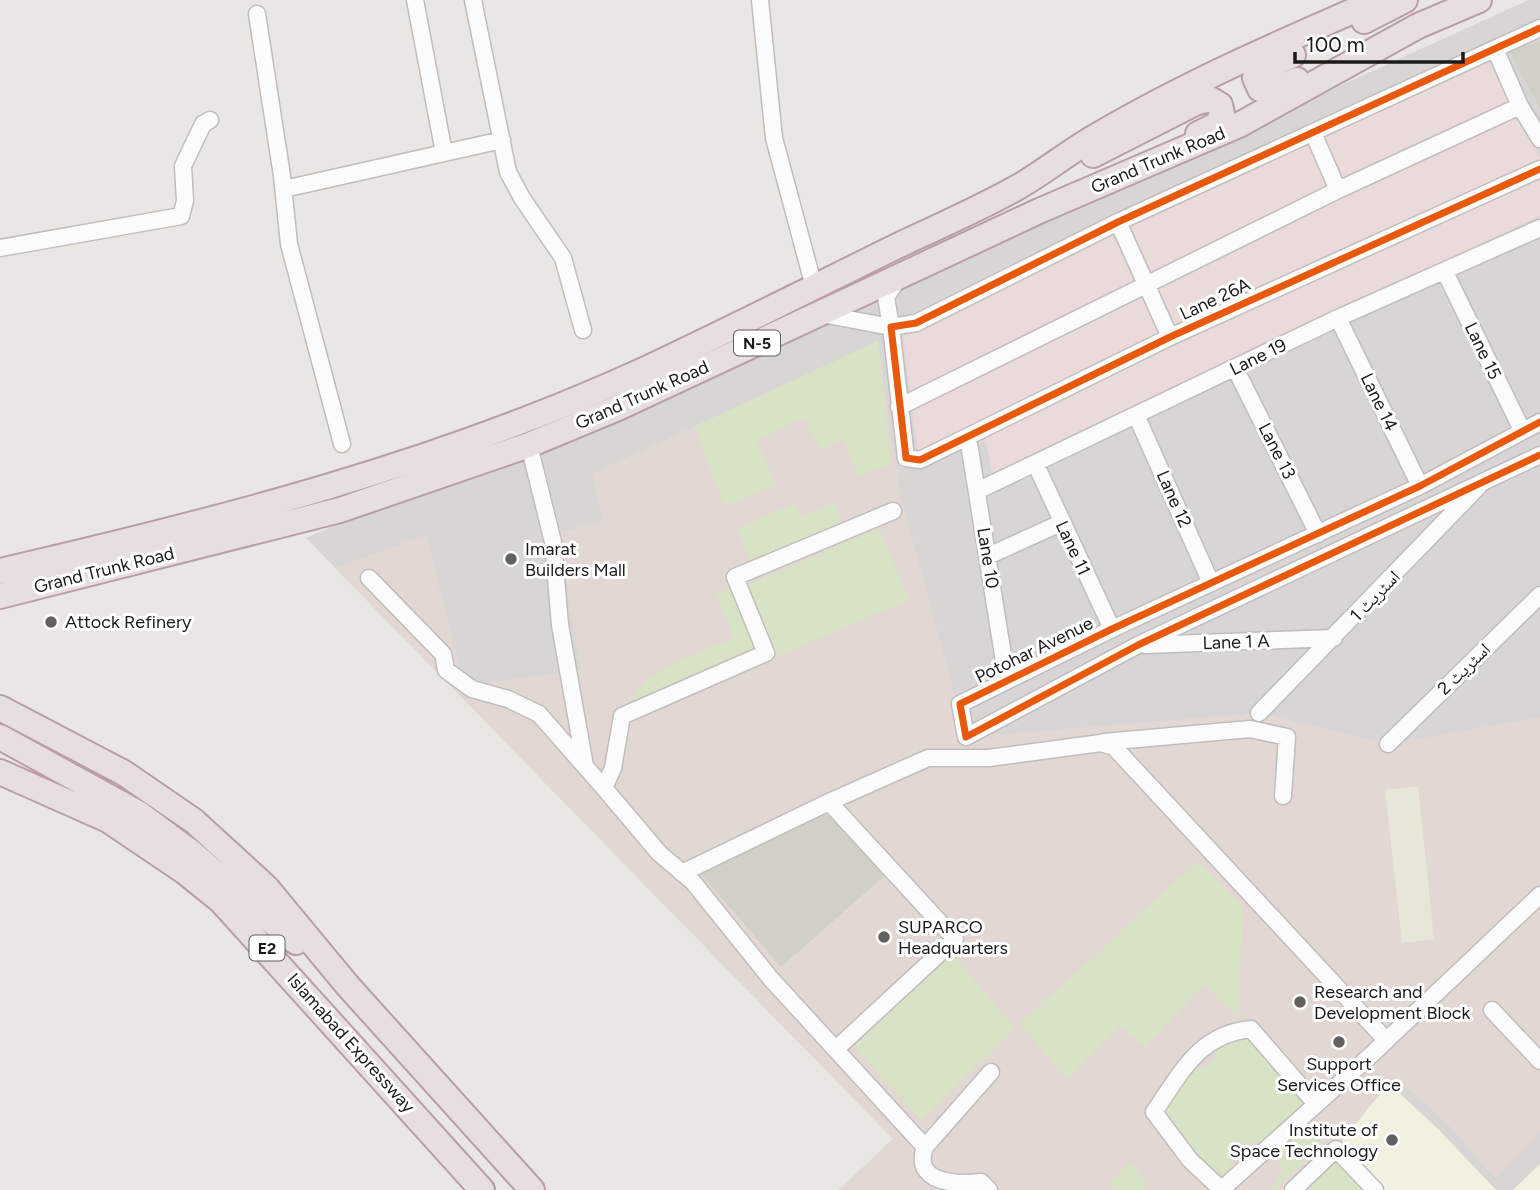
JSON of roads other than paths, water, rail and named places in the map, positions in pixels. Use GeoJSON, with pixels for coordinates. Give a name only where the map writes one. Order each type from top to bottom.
{"type":"FeatureCollection","features":[{"type":"Feature","properties":{"kind":"highway","name":"Grand Trunk Road"},"geometry":{"type":"LineString","coordinates":[[0,571],[262,508],[332,488],[471,441],[645,369],[1018,187],[1098,135],[1165,99],[1252,56],[1378,0]]}},
{"type":"Feature","properties":{"kind":"highway"},"geometry":{"type":"LineString","coordinates":[[1405,0],[1265,68],[1255,78],[1260,89],[1270,91],[1286,86],[1371,41],[1418,26]]}},
{"type":"Feature","properties":{"kind":"highway","name":"Grand Trunk Road"},"geometry":{"type":"LineString","coordinates":[[0,596],[340,510],[528,445],[618,408],[1039,211],[1239,125],[1418,26],[1479,0]]}},
{"type":"Feature","properties":{"kind":"highway"},"geometry":{"type":"LineString","coordinates":[[1018,187],[1107,149],[1195,103],[1210,99],[1220,105],[1222,114],[1218,124],[1089,182],[1039,211]]}},
{"type":"Feature","properties":{"kind":"highway"},"geometry":{"type":"LineString","coordinates":[[0,708],[124,773],[194,821],[266,887],[348,986]]}},
{"type":"Feature","properties":{"kind":"highway"},"geometry":{"type":"LineString","coordinates":[[0,737],[138,813],[192,853],[348,986]]}},
{"type":"Feature","properties":{"kind":"highway","name":"Islamabad Expressway"},"geometry":{"type":"LineString","coordinates":[[0,772],[108,820],[185,872],[221,901],[482,1190]]}},
{"type":"Feature","properties":{"kind":"highway","name":"Islamabad Expressway"},"geometry":{"type":"LineString","coordinates":[[348,986],[532,1190]]}},
{"type":"Feature","properties":{"kind":"street"},"geometry":{"type":"LineString","coordinates":[[415,0],[444,153]]}},
{"type":"Feature","properties":{"kind":"street"},"geometry":{"type":"LineString","coordinates":[[473,0],[513,181],[563,258],[583,330]]}},
{"type":"Feature","properties":{"kind":"street"},"geometry":{"type":"LineString","coordinates":[[760,0],[774,138],[814,288]]}},
{"type":"Feature","properties":{"kind":"street"},"geometry":{"type":"LineString","coordinates":[[257,15],[284,190],[289,244],[342,444]]}},
{"type":"Feature","properties":{"kind":"street"},"geometry":{"type":"LineString","coordinates":[[819,313],[891,327],[916,323],[1118,222],[1540,28]]}},
{"type":"Feature","properties":{"kind":"street"},"geometry":{"type":"LineString","coordinates":[[1495,48],[1520,106],[1540,139]]}},
{"type":"Feature","properties":{"kind":"street"},"geometry":{"type":"LineString","coordinates":[[902,274],[886,297],[899,407],[1338,190],[1520,106]]}},
{"type":"Feature","properties":{"kind":"street"},"geometry":{"type":"LineString","coordinates":[[0,248],[181,216],[186,201],[183,166],[203,124],[210,120]]}},
{"type":"Feature","properties":{"kind":"street"},"geometry":{"type":"LineString","coordinates":[[1313,133],[1338,190]]}},
{"type":"Feature","properties":{"kind":"street"},"geometry":{"type":"LineString","coordinates":[[284,190],[502,140]]}},
{"type":"Feature","properties":{"kind":"street","name":"Lane 26A"},"geometry":{"type":"LineString","coordinates":[[899,407],[906,458],[920,460],[1170,337],[1540,169]]}},
{"type":"Feature","properties":{"kind":"street"},"geometry":{"type":"LineString","coordinates":[[1118,222],[1170,337]]}},
{"type":"Feature","properties":{"kind":"street","name":"Lane 19"},"geometry":{"type":"LineString","coordinates":[[977,491],[1338,318],[1540,228]]}},
{"type":"Feature","properties":{"kind":"street","name":"Lane 15"},"geometry":{"type":"LineString","coordinates":[[1445,272],[1522,430]]}},
{"type":"Feature","properties":{"kind":"street","name":"Lane 14"},"geometry":{"type":"LineString","coordinates":[[1338,318],[1420,486]]}},
{"type":"Feature","properties":{"kind":"street","name":"Lane 13"},"geometry":{"type":"LineString","coordinates":[[1235,368],[1318,534]]}},
{"type":"Feature","properties":{"kind":"street","name":"Lane 12"},"geometry":{"type":"LineString","coordinates":[[1136,415],[1211,583]]}},
{"type":"Feature","properties":{"kind":"street","name":"Potohar Avenue"},"geometry":{"type":"LineString","coordinates":[[1540,422],[1420,486],[1112,629],[960,704],[966,737],[1138,645],[1488,477],[1540,455]]}},
{"type":"Feature","properties":{"kind":"street","name":"Lane 10"},"geometry":{"type":"LineString","coordinates":[[968,437],[1007,680]]}},
{"type":"Feature","properties":{"kind":"street"},"geometry":{"type":"LineString","coordinates":[[528,445],[553,542],[560,625],[584,766]]}},
{"type":"Feature","properties":{"kind":"street","name":"Lane 11"},"geometry":{"type":"LineString","coordinates":[[1036,465],[1112,629]]}},
{"type":"Feature","properties":{"kind":"street","name":"اسٹریٹ 1"},"geometry":{"type":"LineString","coordinates":[[1259,713],[1488,477]]}},
{"type":"Feature","properties":{"kind":"street"},"geometry":{"type":"LineString","coordinates":[[604,788],[613,768],[622,716],[766,653],[735,577],[893,512]]}},
{"type":"Feature","properties":{"kind":"street"},"geometry":{"type":"LineString","coordinates":[[988,556],[1061,523]]}},
{"type":"Feature","properties":{"kind":"street"},"geometry":{"type":"LineString","coordinates":[[369,578],[443,654],[446,670],[472,689],[508,699],[539,714],[659,853],[682,873],[925,1147]]}},
{"type":"Feature","properties":{"kind":"street","name":"اسٹریٹ 2"},"geometry":{"type":"LineString","coordinates":[[1388,744],[1540,595]]}},
{"type":"Feature","properties":{"kind":"street","name":"Lane 1 A"},"geometry":{"type":"LineString","coordinates":[[1138,645],[1334,638]]}},
{"type":"Feature","properties":{"kind":"street"},"geometry":{"type":"LineString","coordinates":[[682,873],[829,802],[929,758],[989,758],[1101,743],[1250,729],[1287,737],[1283,796]]}},
{"type":"Feature","properties":{"kind":"street"},"geometry":{"type":"LineString","coordinates":[[1101,743],[1114,747],[1386,1041]]}},
{"type":"Feature","properties":{"kind":"street"},"geometry":{"type":"LineString","coordinates":[[829,802],[955,939],[836,1049]]}},
{"type":"Feature","properties":{"kind":"street"},"geometry":{"type":"LineString","coordinates":[[1316,1104],[1251,1029],[1230,1031],[1195,1053],[1154,1112],[1190,1160],[1221,1190],[1386,1041],[1540,895]]}},
{"type":"Feature","properties":{"kind":"street"},"geometry":{"type":"LineString","coordinates":[[1492,1010],[1540,1061]]}},
{"type":"Feature","properties":{"kind":"street"},"geometry":{"type":"LineString","coordinates":[[989,1190],[981,1182],[959,1184],[937,1179],[924,1167],[921,1158],[925,1147],[991,1072]]}},
{"type":"Feature","properties":{"kind":"street"},"geometry":{"type":"LineString","coordinates":[[1293,1190],[1336,1149],[1375,1190]]}},
{"type":"Feature","properties":{"kind":"place","name":"Imarat Builders Mall"},"geometry":{"type":"Point","coordinates":[511,559]}},
{"type":"Feature","properties":{"kind":"place","name":"Attock Refinery"},"geometry":{"type":"Point","coordinates":[51,622]}},
{"type":"Feature","properties":{"kind":"place","name":"SUPARCO Headquarters"},"geometry":{"type":"Point","coordinates":[884,937]}},
{"type":"Feature","properties":{"kind":"place","name":"Research and Development Block"},"geometry":{"type":"Point","coordinates":[1300,1002]}},
{"type":"Feature","properties":{"kind":"place","name":"Support Services Office"},"geometry":{"type":"Point","coordinates":[1339,1042]}},
{"type":"Feature","properties":{"kind":"place","name":"Institute of Space Technology"},"geometry":{"type":"Point","coordinates":[1392,1140]}}]}
